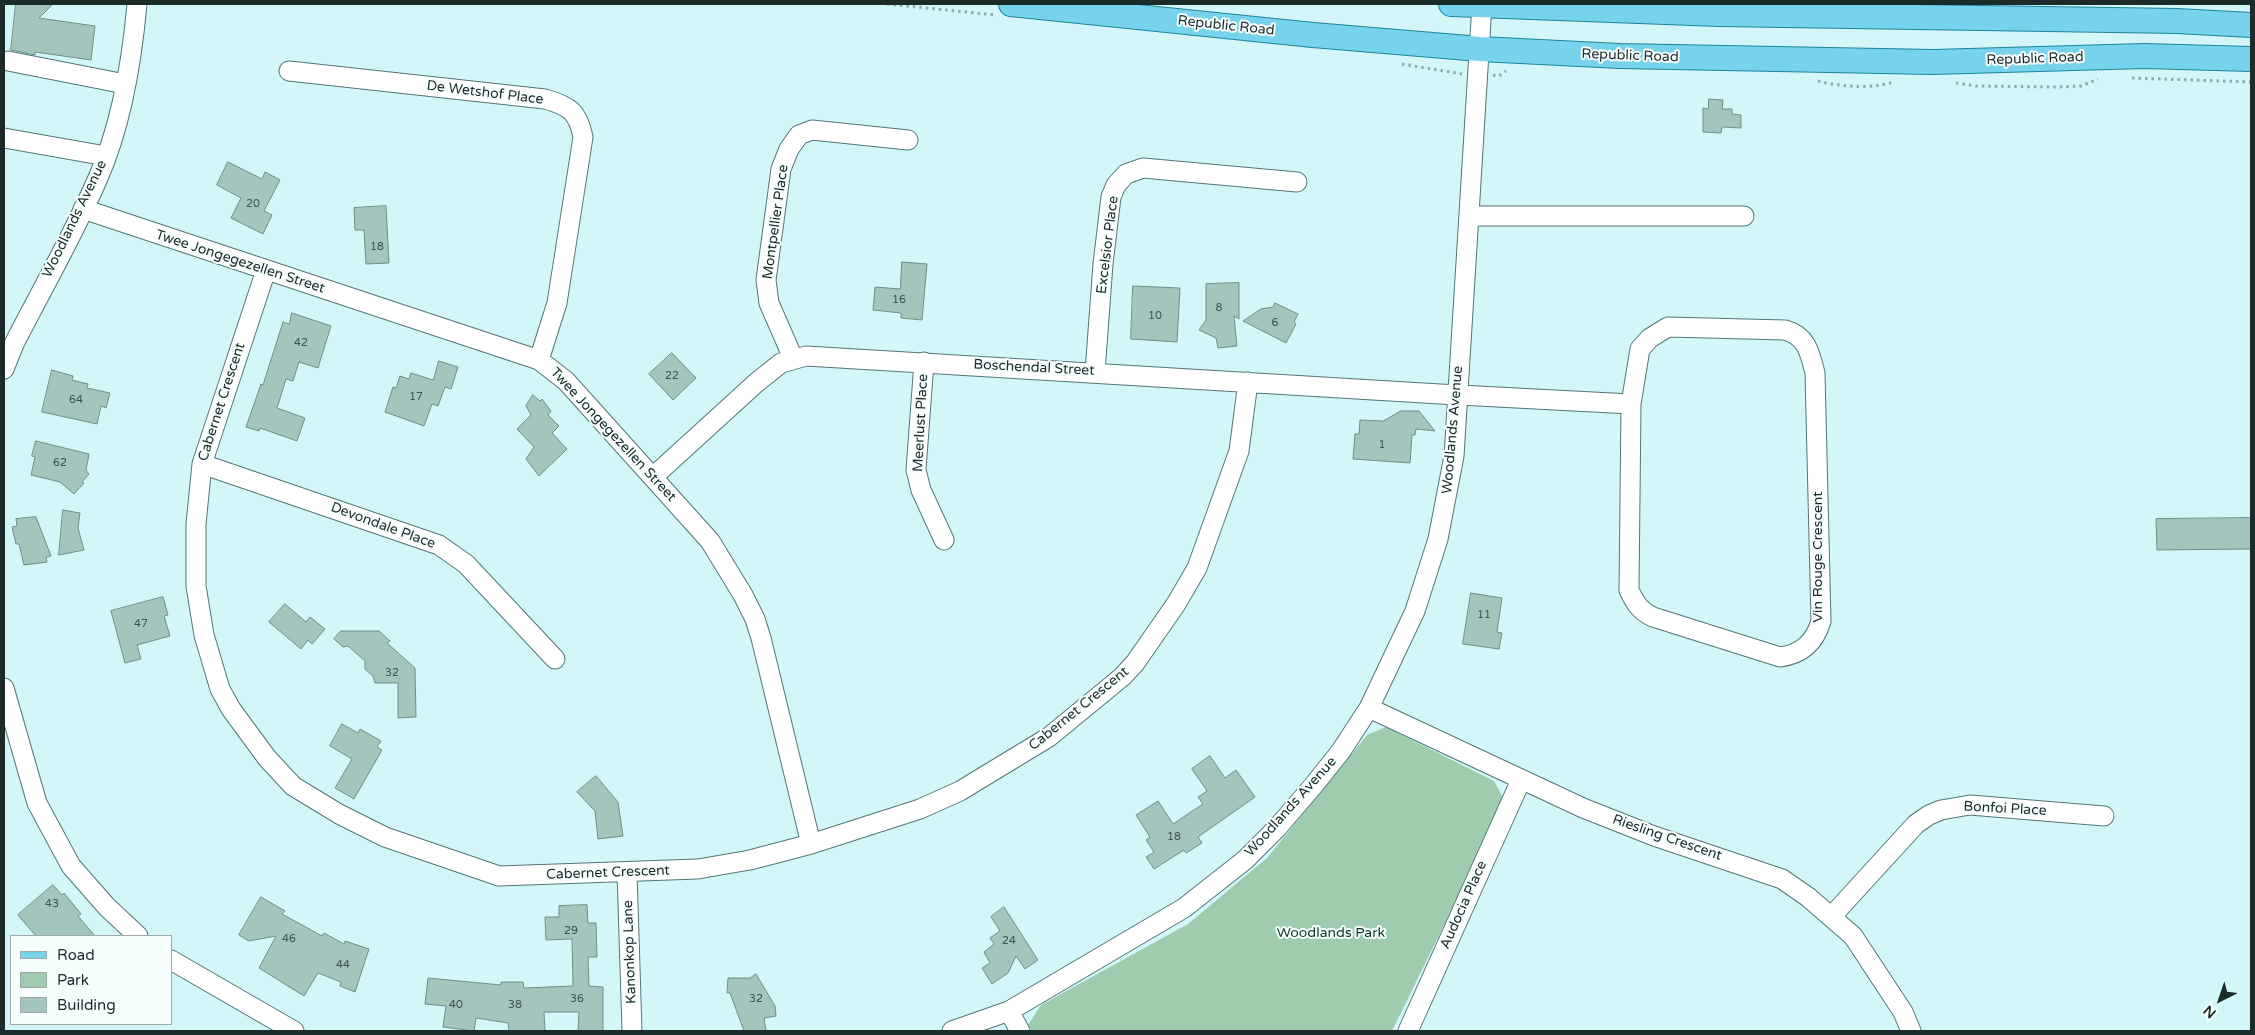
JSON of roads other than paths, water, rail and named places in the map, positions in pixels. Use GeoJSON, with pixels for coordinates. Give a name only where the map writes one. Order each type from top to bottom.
{"type":"FeatureCollection","features":[{"type":"Feature","properties":{"kind":"main road","name":"Republic Road"},"geometry":{"type":"LineString","coordinates":[[1011,4],[1304,34],[1480,49],[1620,56],[1934,62],[2145,56],[2251,59]]}},
{"type":"Feature","properties":{"kind":"main road"},"geometry":{"type":"LineString","coordinates":[[1452,4],[1719,14],[2177,21],[2251,25]]}},
{"type":"Feature","properties":{"kind":"street","name":"Woodlands Avenue"},"geometry":{"type":"LineString","coordinates":[[5,361],[99,177],[124,84],[134,36],[137,4]]}},
{"type":"Feature","properties":{"kind":"street","name":"Woodlands Avenue"},"geometry":{"type":"LineString","coordinates":[[952,1031],[1009,1011],[1184,908],[1244,860],[1277,828],[1341,751],[1369,708],[1395,658],[1415,611],[1438,539],[1454,456],[1482,5]]}},
{"type":"Feature","properties":{"kind":"street"},"geometry":{"type":"LineString","coordinates":[[8,60],[124,84]]}},
{"type":"Feature","properties":{"kind":"street","name":"De Wetshof Place"},"geometry":{"type":"LineString","coordinates":[[289,72],[545,99],[571,109],[580,123],[583,138],[557,303],[539,360]]}},
{"type":"Feature","properties":{"kind":"street","name":"Montpellier Place"},"geometry":{"type":"LineString","coordinates":[[793,358],[769,303],[766,280],[782,168],[789,149],[799,135],[812,130],[908,140]]}},
{"type":"Feature","properties":{"kind":"street"},"geometry":{"type":"LineString","coordinates":[[4,138],[106,156]]}},
{"type":"Feature","properties":{"kind":"street","name":"Excelsior Place"},"geometry":{"type":"LineString","coordinates":[[1095,372],[1103,264],[1111,197],[1126,174],[1143,168],[1297,182]]}},
{"type":"Feature","properties":{"kind":"street","name":"Twee Jongegezellen Street"},"geometry":{"type":"LineString","coordinates":[[83,209],[539,360],[566,381],[654,476],[710,541],[755,619],[811,844]]}},
{"type":"Feature","properties":{"kind":"street"},"geometry":{"type":"LineString","coordinates":[[1470,216],[1744,216]]}},
{"type":"Feature","properties":{"kind":"street","name":"Cabernet Crescent"},"geometry":{"type":"LineString","coordinates":[[266,270],[202,464],[196,524],[196,586],[204,635],[220,690],[231,709],[280,774],[292,786],[338,814],[385,837],[484,872],[508,876],[698,869],[720,866],[811,844],[920,808],[960,791],[1049,737],[1122,677],[1135,663],[1176,604],[1197,568],[1239,451],[1248,382]]}},
{"type":"Feature","properties":{"kind":"street","name":"Vin Rouge Crescent"},"geometry":{"type":"LineString","coordinates":[[1668,327],[1786,330],[1802,337],[1810,352],[1815,373],[1821,621],[1818,632],[1804,649],[1792,656],[1780,657],[1653,617],[1644,613],[1635,603],[1629,590],[1631,404],[1640,349],[1650,338],[1668,327]]}},
{"type":"Feature","properties":{"kind":"street","name":"Boschendal Street"},"geometry":{"type":"LineString","coordinates":[[654,476],[756,383],[781,363],[793,358],[806,356],[1457,395]]}},
{"type":"Feature","properties":{"kind":"street","name":"Meerlust Place"},"geometry":{"type":"LineString","coordinates":[[924,362],[916,470],[921,490],[944,540]]}},
{"type":"Feature","properties":{"kind":"street"},"geometry":{"type":"LineString","coordinates":[[1457,395],[1631,404]]}},
{"type":"Feature","properties":{"kind":"street","name":"Devondale Place"},"geometry":{"type":"LineString","coordinates":[[202,464],[438,545],[466,564],[555,659]]}},
{"type":"Feature","properties":{"kind":"street"},"geometry":{"type":"LineString","coordinates":[[4,688],[37,803],[71,866],[107,907],[137,935]]}},
{"type":"Feature","properties":{"kind":"street","name":"Riesling Crescent"},"geometry":{"type":"LineString","coordinates":[[1369,708],[1583,808],[1654,836],[1782,879],[1802,893],[1853,936],[1903,1012],[1911,1031]]}},
{"type":"Feature","properties":{"kind":"street","name":"Audocia Place"},"geometry":{"type":"LineString","coordinates":[[1408,1031],[1521,780]]}},
{"type":"Feature","properties":{"kind":"street","name":"Bonfoi Place"},"geometry":{"type":"LineString","coordinates":[[1831,917],[1916,824],[1929,815],[1941,810],[1970,805],[2104,816]]}},
{"type":"Feature","properties":{"kind":"street","name":"Kanonkop Lane"},"geometry":{"type":"LineString","coordinates":[[627,872],[632,1031]]}},
{"type":"Feature","properties":{"kind":"street"},"geometry":{"type":"LineString","coordinates":[[172,961],[287,1030]]}},
{"type":"Feature","properties":{"kind":"street"},"geometry":{"type":"LineString","coordinates":[[1009,1011],[1020,1031]]}},
{"type":"Feature","properties":{"kind":"park label","name":"Woodlands Park"},"geometry":{"type":"Point","coordinates":[1331,933]}}]}
